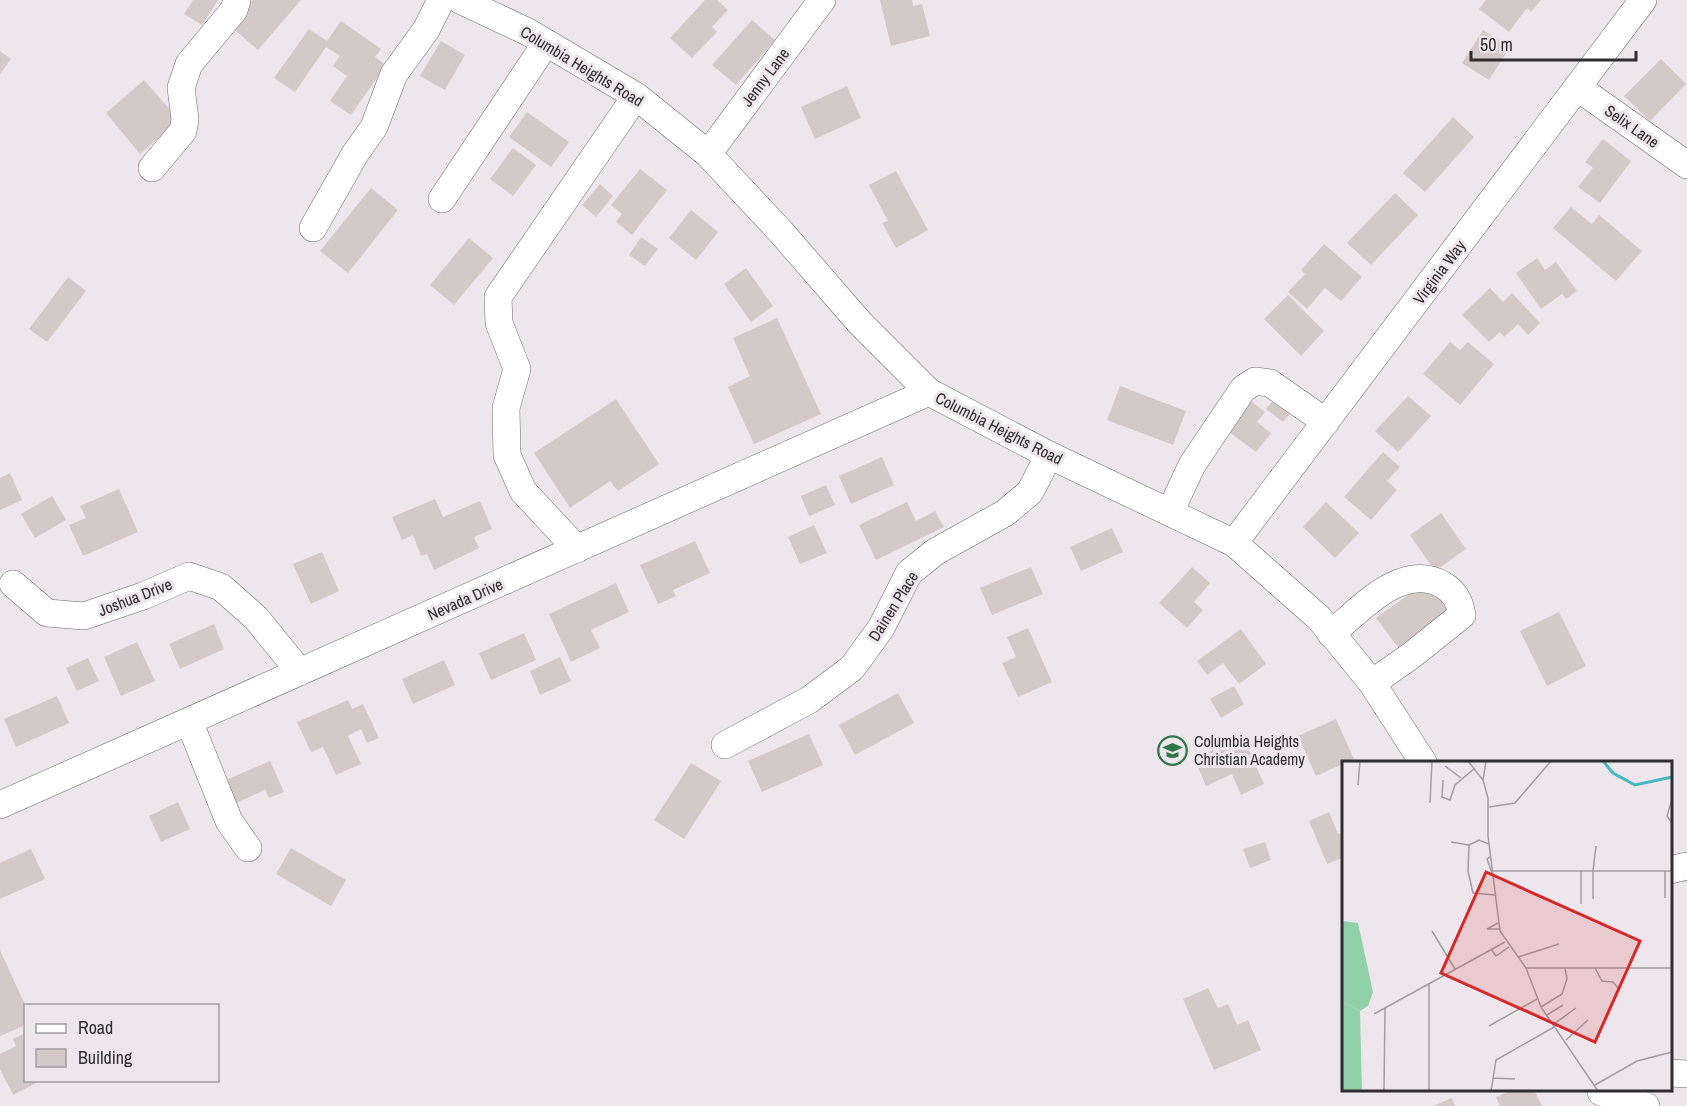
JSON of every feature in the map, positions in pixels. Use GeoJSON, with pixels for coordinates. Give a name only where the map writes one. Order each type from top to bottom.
{"type":"FeatureCollection","features":[{"type":"Feature","properties":{"kind":"street"},"geometry":{"type":"LineString","coordinates":[[152,168],[183,131],[185,119],[181,88],[189,64],[234,10],[237,0]]}},
{"type":"Feature","properties":{"kind":"street"},"geometry":{"type":"LineString","coordinates":[[313,228],[355,154],[374,127],[394,74],[426,30],[441,0]]}},
{"type":"Feature","properties":{"kind":"street","name":"Columbia Heights Road"},"geometry":{"type":"LineString","coordinates":[[460,0],[528,32],[636,96],[708,154],[781,232],[860,323],[929,392],[1048,455],[1234,543],[1319,618],[1372,683],[1422,761]]}},
{"type":"Feature","properties":{"kind":"street","name":"Jenny Lane"},"geometry":{"type":"LineString","coordinates":[[708,154],[822,0]]}},
{"type":"Feature","properties":{"kind":"street","name":"Virginia Way"},"geometry":{"type":"LineString","coordinates":[[1234,543],[1643,0]]}},
{"type":"Feature","properties":{"kind":"street"},"geometry":{"type":"LineString","coordinates":[[442,199],[546,43]]}},
{"type":"Feature","properties":{"kind":"street","name":"Selix Lane"},"geometry":{"type":"LineString","coordinates":[[1577,87],[1687,165]]}},
{"type":"Feature","properties":{"kind":"street"},"geometry":{"type":"LineString","coordinates":[[577,549],[523,491],[507,455],[506,408],[517,369],[499,323],[498,297],[636,96]]}},
{"type":"Feature","properties":{"kind":"street"},"geometry":{"type":"LineString","coordinates":[[1170,512],[1192,465],[1243,389],[1255,381],[1270,383],[1326,422]]}},
{"type":"Feature","properties":{"kind":"street","name":"Nevada Drive"},"geometry":{"type":"LineString","coordinates":[[0,805],[929,392]]}},
{"type":"Feature","properties":{"kind":"street","name":"Dainen Place"},"geometry":{"type":"LineString","coordinates":[[725,745],[809,700],[852,668],[881,628],[909,573],[934,552],[1005,513],[1030,492],[1048,455]]}},
{"type":"Feature","properties":{"kind":"street","name":"Joshua Drive"},"geometry":{"type":"LineString","coordinates":[[13,584],[48,613],[84,616],[143,596],[189,576],[221,587],[256,618],[300,672]]}},
{"type":"Feature","properties":{"kind":"street"},"geometry":{"type":"LineString","coordinates":[[1331,634],[1384,590],[1408,579],[1431,578],[1448,588],[1460,603],[1461,615],[1412,655],[1372,683]]}},
{"type":"Feature","properties":{"kind":"street"},"geometry":{"type":"LineString","coordinates":[[189,721],[229,821],[248,848]]}},
{"type":"Feature","properties":{"kind":"street"},"geometry":{"type":"LineString","coordinates":[[1672,870],[1687,866]]}},
{"type":"Feature","properties":{"kind":"street"},"geometry":{"type":"LineString","coordinates":[[1672,1073],[1687,1074]]}},
{"type":"Feature","properties":{"kind":"street"},"geometry":{"type":"LineString","coordinates":[[1602,1096],[1646,1106]]}},
{"type":"Feature","properties":{"kind":"building"},"geometry":{"type":"Polygon","coordinates":[[[193,0],[218,0],[202,25],[184,14],[193,0]]]}},
{"type":"Feature","properties":{"kind":"building"},"geometry":{"type":"Polygon","coordinates":[[[253,0],[301,0],[258,50],[230,26],[253,0]]]}},
{"type":"Feature","properties":{"kind":"building"},"geometry":{"type":"Polygon","coordinates":[[[705,0],[717,0],[728,10],[712,27],[717,32],[692,58],[670,38],[705,0]]]}},
{"type":"Feature","properties":{"kind":"building"},"geometry":{"type":"Polygon","coordinates":[[[880,0],[912,0],[913,6],[922,4],[930,36],[891,46],[880,0]]]}},
{"type":"Feature","properties":{"kind":"building"},"geometry":{"type":"Polygon","coordinates":[[[1486,0],[1541,0],[1531,12],[1527,8],[1509,32],[1479,9],[1486,0]]]}},
{"type":"Feature","properties":{"kind":"building"},"geometry":{"type":"Polygon","coordinates":[[[752,20],[775,40],[736,85],[712,65],[752,20]]]}},
{"type":"Feature","properties":{"kind":"building"},"geometry":{"type":"Polygon","coordinates":[[[341,21],[381,49],[375,57],[386,65],[351,115],[330,101],[347,76],[333,66],[340,56],[326,47],[295,92],[274,78],[309,29],[327,41],[341,21]]]}},
{"type":"Feature","properties":{"kind":"building"},"geometry":{"type":"Polygon","coordinates":[[[1483,30],[1510,47],[1489,80],[1462,63],[1483,30]]]}},
{"type":"Feature","properties":{"kind":"building"},"geometry":{"type":"Polygon","coordinates":[[[441,41],[465,55],[445,90],[420,76],[441,41]]]}},
{"type":"Feature","properties":{"kind":"building"},"geometry":{"type":"Polygon","coordinates":[[[0,51],[11,59],[0,74],[0,51]]]}},
{"type":"Feature","properties":{"kind":"building"},"geometry":{"type":"Polygon","coordinates":[[[1661,59],[1686,84],[1650,121],[1624,96],[1661,59]]]}},
{"type":"Feature","properties":{"kind":"building"},"geometry":{"type":"Polygon","coordinates":[[[144,80],[179,120],[140,154],[106,113],[144,80]]]}},
{"type":"Feature","properties":{"kind":"building"},"geometry":{"type":"Polygon","coordinates":[[[847,86],[861,118],[815,139],[801,107],[847,86]]]}},
{"type":"Feature","properties":{"kind":"building"},"geometry":{"type":"Polygon","coordinates":[[[527,112],[569,142],[551,167],[509,137],[527,112]]]}},
{"type":"Feature","properties":{"kind":"building"},"geometry":{"type":"Polygon","coordinates":[[[1453,117],[1474,137],[1425,192],[1403,173],[1453,117]]]}},
{"type":"Feature","properties":{"kind":"building"},"geometry":{"type":"Polygon","coordinates":[[[1603,139],[1631,161],[1600,203],[1578,187],[1593,168],[1585,162],[1603,139]]]}},
{"type":"Feature","properties":{"kind":"building"},"geometry":{"type":"Polygon","coordinates":[[[513,148],[536,165],[513,196],[490,179],[513,148]]]}},
{"type":"Feature","properties":{"kind":"building"},"geometry":{"type":"Polygon","coordinates":[[[640,169],[667,190],[632,235],[616,222],[622,214],[611,205],[640,169]]]}},
{"type":"Feature","properties":{"kind":"building"},"geometry":{"type":"Polygon","coordinates":[[[896,171],[928,230],[896,248],[882,223],[888,221],[869,185],[896,171]]]}},
{"type":"Feature","properties":{"kind":"building"},"geometry":{"type":"Polygon","coordinates":[[[600,184],[613,196],[596,217],[582,205],[600,184]]]}},
{"type":"Feature","properties":{"kind":"building"},"geometry":{"type":"Polygon","coordinates":[[[371,188],[398,210],[348,273],[320,251],[371,188]]]}},
{"type":"Feature","properties":{"kind":"building"},"geometry":{"type":"Polygon","coordinates":[[[1395,193],[1418,215],[1371,265],[1347,243],[1395,193]]]}},
{"type":"Feature","properties":{"kind":"building"},"geometry":{"type":"Polygon","coordinates":[[[1571,207],[1592,224],[1599,215],[1642,251],[1616,281],[1553,228],[1571,207]]]}},
{"type":"Feature","properties":{"kind":"building"},"geometry":{"type":"Polygon","coordinates":[[[691,210],[718,232],[696,260],[669,238],[691,210]]]}},
{"type":"Feature","properties":{"kind":"building"},"geometry":{"type":"Polygon","coordinates":[[[641,237],[658,249],[645,266],[629,255],[641,237]]]}},
{"type":"Feature","properties":{"kind":"building"},"geometry":{"type":"Polygon","coordinates":[[[469,238],[493,258],[454,305],[430,285],[469,238]]]}},
{"type":"Feature","properties":{"kind":"building"},"geometry":{"type":"Polygon","coordinates":[[[1324,244],[1362,277],[1341,301],[1325,288],[1307,309],[1288,292],[1305,274],[1301,270],[1324,244]]]}},
{"type":"Feature","properties":{"kind":"building"},"geometry":{"type":"Polygon","coordinates":[[[1537,258],[1545,270],[1556,262],[1577,291],[1566,299],[1562,294],[1541,309],[1516,273],[1537,258]]]}},
{"type":"Feature","properties":{"kind":"building"},"geometry":{"type":"Polygon","coordinates":[[[746,268],[773,306],[751,322],[724,284],[746,268]]]}},
{"type":"Feature","properties":{"kind":"building"},"geometry":{"type":"Polygon","coordinates":[[[68,277],[86,291],[47,342],[29,329],[68,277]]]}},
{"type":"Feature","properties":{"kind":"building"},"geometry":{"type":"Polygon","coordinates":[[[1490,288],[1503,302],[1512,293],[1540,323],[1528,335],[1518,324],[1504,337],[1500,332],[1489,342],[1462,315],[1490,288]]]}},
{"type":"Feature","properties":{"kind":"building"},"geometry":{"type":"Polygon","coordinates":[[[1288,295],[1324,331],[1301,356],[1264,319],[1288,295]]]}},
{"type":"Feature","properties":{"kind":"building"},"geometry":{"type":"Polygon","coordinates":[[[777,318],[821,414],[754,444],[728,387],[750,376],[733,338],[777,318]]]}},
{"type":"Feature","properties":{"kind":"building"},"geometry":{"type":"Polygon","coordinates":[[[1450,342],[1460,350],[1468,342],[1494,364],[1460,405],[1423,374],[1450,342]]]}},
{"type":"Feature","properties":{"kind":"building"},"geometry":{"type":"Polygon","coordinates":[[[1120,386],[1186,411],[1173,445],[1107,420],[1120,386]]]}},
{"type":"Feature","properties":{"kind":"building"},"geometry":{"type":"Polygon","coordinates":[[[1280,392],[1297,405],[1283,422],[1266,409],[1280,392]]]}},
{"type":"Feature","properties":{"kind":"building"},"geometry":{"type":"Polygon","coordinates":[[[1408,396],[1431,416],[1398,452],[1375,431],[1408,396]]]}},
{"type":"Feature","properties":{"kind":"building"},"geometry":{"type":"Polygon","coordinates":[[[616,399],[659,464],[618,491],[610,481],[570,508],[534,453],[616,399]]]}},
{"type":"Feature","properties":{"kind":"building"},"geometry":{"type":"Polygon","coordinates":[[[1251,401],[1265,412],[1257,422],[1271,433],[1256,452],[1228,431],[1251,401]]]}},
{"type":"Feature","properties":{"kind":"building"},"geometry":{"type":"Polygon","coordinates":[[[1383,452],[1400,467],[1387,481],[1397,490],[1371,520],[1344,497],[1383,452]]]}},
{"type":"Feature","properties":{"kind":"building"},"geometry":{"type":"Polygon","coordinates":[[[882,457],[894,485],[851,504],[839,476],[882,457]]]}},
{"type":"Feature","properties":{"kind":"building"},"geometry":{"type":"Polygon","coordinates":[[[10,473],[22,500],[0,510],[0,478],[10,473]]]}},
{"type":"Feature","properties":{"kind":"building"},"geometry":{"type":"Polygon","coordinates":[[[826,485],[835,505],[809,516],[801,496],[826,485]]]}},
{"type":"Feature","properties":{"kind":"building"},"geometry":{"type":"Polygon","coordinates":[[[119,489],[138,532],[83,556],[69,525],[86,518],[80,506],[119,489]]]}},
{"type":"Feature","properties":{"kind":"building"},"geometry":{"type":"Polygon","coordinates":[[[52,496],[66,520],[35,538],[21,514],[52,496]]]}},
{"type":"Feature","properties":{"kind":"building"},"geometry":{"type":"Polygon","coordinates":[[[435,499],[443,517],[480,501],[492,529],[474,537],[479,548],[434,570],[427,554],[421,556],[413,535],[402,540],[392,517],[435,499]]]}},
{"type":"Feature","properties":{"kind":"building"},"geometry":{"type":"Polygon","coordinates":[[[907,502],[916,521],[935,511],[944,527],[876,560],[859,525],[907,502]]]}},
{"type":"Feature","properties":{"kind":"building"},"geometry":{"type":"Polygon","coordinates":[[[1326,502],[1359,533],[1335,558],[1303,527],[1326,502]]]}},
{"type":"Feature","properties":{"kind":"building"},"geometry":{"type":"Polygon","coordinates":[[[1441,513],[1466,549],[1435,571],[1410,535],[1441,513]]]}},
{"type":"Feature","properties":{"kind":"building"},"geometry":{"type":"Polygon","coordinates":[[[814,525],[827,553],[800,564],[788,537],[814,525]]]}},
{"type":"Feature","properties":{"kind":"building"},"geometry":{"type":"Polygon","coordinates":[[[1112,528],[1123,552],[1081,571],[1070,547],[1112,528]]]}},
{"type":"Feature","properties":{"kind":"building"},"geometry":{"type":"Polygon","coordinates":[[[695,541],[710,573],[673,590],[676,596],[658,604],[640,565],[695,541]]]}},
{"type":"Feature","properties":{"kind":"building"},"geometry":{"type":"Polygon","coordinates":[[[322,552],[339,591],[311,604],[293,564],[322,552]]]}},
{"type":"Feature","properties":{"kind":"building"},"geometry":{"type":"Polygon","coordinates":[[[1031,567],[1043,594],[992,615],[980,588],[1031,567]]]}},
{"type":"Feature","properties":{"kind":"building"},"geometry":{"type":"Polygon","coordinates":[[[1192,567],[1210,583],[1194,602],[1203,610],[1187,628],[1159,603],[1192,567]]]}},
{"type":"Feature","properties":{"kind":"building"},"geometry":{"type":"Polygon","coordinates":[[[616,583],[629,612],[591,630],[600,648],[571,662],[549,614],[616,583]]]}},
{"type":"Feature","properties":{"kind":"building"},"geometry":{"type":"Polygon","coordinates":[[[1422,585],[1430,595],[1435,592],[1451,614],[1401,651],[1376,618],[1422,585]]]}},
{"type":"Feature","properties":{"kind":"building"},"geometry":{"type":"Polygon","coordinates":[[[1559,612],[1586,666],[1547,686],[1520,631],[1559,612]]]}},
{"type":"Feature","properties":{"kind":"building"},"geometry":{"type":"Polygon","coordinates":[[[214,624],[224,649],[180,669],[169,644],[214,624]]]}},
{"type":"Feature","properties":{"kind":"building"},"geometry":{"type":"Polygon","coordinates":[[[1028,628],[1052,682],[1018,697],[1002,663],[1016,657],[1007,637],[1028,628]]]}},
{"type":"Feature","properties":{"kind":"building"},"geometry":{"type":"Polygon","coordinates":[[[1241,629],[1266,664],[1239,684],[1223,663],[1207,675],[1197,661],[1241,629]]]}},
{"type":"Feature","properties":{"kind":"building"},"geometry":{"type":"Polygon","coordinates":[[[524,633],[536,660],[491,680],[479,653],[524,633]]]}},
{"type":"Feature","properties":{"kind":"building"},"geometry":{"type":"Polygon","coordinates":[[[137,642],[155,681],[121,696],[104,657],[137,642]]]}},
{"type":"Feature","properties":{"kind":"building"},"geometry":{"type":"Polygon","coordinates":[[[560,657],[571,681],[540,695],[530,671],[560,657]]]}},
{"type":"Feature","properties":{"kind":"building"},"geometry":{"type":"Polygon","coordinates":[[[88,658],[99,681],[77,691],[66,668],[88,658]]]}},
{"type":"Feature","properties":{"kind":"building"},"geometry":{"type":"Polygon","coordinates":[[[444,660],[455,685],[413,704],[402,679],[444,660]]]}},
{"type":"Feature","properties":{"kind":"building"},"geometry":{"type":"Polygon","coordinates":[[[1234,686],[1244,704],[1221,718],[1210,699],[1234,686]]]}},
{"type":"Feature","properties":{"kind":"building"},"geometry":{"type":"Polygon","coordinates":[[[898,693],[914,723],[855,755],[839,725],[898,693]]]}},
{"type":"Feature","properties":{"kind":"building"},"geometry":{"type":"Polygon","coordinates":[[[57,696],[69,723],[16,747],[4,719],[57,696]]]}},
{"type":"Feature","properties":{"kind":"building"},"geometry":{"type":"Polygon","coordinates":[[[348,700],[352,709],[363,704],[379,738],[367,743],[361,729],[348,736],[361,764],[336,775],[323,747],[311,752],[297,722],[348,700]]]}},
{"type":"Feature","properties":{"kind":"building"},"geometry":{"type":"Polygon","coordinates":[[[1336,719],[1354,759],[1342,761],[1342,764],[1316,776],[1298,736],[1336,719]]]}},
{"type":"Feature","properties":{"kind":"building"},"geometry":{"type":"Polygon","coordinates":[[[809,734],[823,765],[762,792],[748,761],[809,734]]]}},
{"type":"Feature","properties":{"kind":"building"},"geometry":{"type":"Polygon","coordinates":[[[1243,737],[1264,784],[1241,795],[1232,774],[1206,786],[1194,758],[1243,737]]]}},
{"type":"Feature","properties":{"kind":"building"},"geometry":{"type":"Polygon","coordinates":[[[270,761],[284,792],[269,798],[265,790],[236,803],[226,780],[270,761]]]}},
{"type":"Feature","properties":{"kind":"building"},"geometry":{"type":"Polygon","coordinates":[[[691,763],[721,781],[684,839],[654,820],[691,763]]]}},
{"type":"Feature","properties":{"kind":"building"},"geometry":{"type":"Polygon","coordinates":[[[178,802],[190,829],[161,842],[149,816],[178,802]]]}},
{"type":"Feature","properties":{"kind":"building"},"geometry":{"type":"Polygon","coordinates":[[[1329,812],[1338,834],[1342,833],[1342,858],[1327,864],[1309,821],[1329,812]]]}},
{"type":"Feature","properties":{"kind":"building"},"geometry":{"type":"Polygon","coordinates":[[[1265,842],[1271,860],[1250,868],[1243,849],[1265,842]]]}},
{"type":"Feature","properties":{"kind":"building"},"geometry":{"type":"Polygon","coordinates":[[[291,848],[346,880],[331,906],[276,874],[291,848]]]}},
{"type":"Feature","properties":{"kind":"building"},"geometry":{"type":"Polygon","coordinates":[[[31,849],[45,879],[0,899],[0,863],[31,849]]]}},
{"type":"Feature","properties":{"kind":"building"},"geometry":{"type":"Polygon","coordinates":[[[0,950],[25,1004],[24,1026],[0,1036],[0,950]]]}},
{"type":"Feature","properties":{"kind":"building"},"geometry":{"type":"Polygon","coordinates":[[[1208,988],[1218,1008],[1228,1004],[1237,1025],[1248,1020],[1261,1050],[1214,1070],[1183,999],[1208,988]]]}},
{"type":"Feature","properties":{"kind":"building"},"geometry":{"type":"Polygon","coordinates":[[[24,1034],[24,1082],[38,1082],[13,1095],[0,1069],[0,1054],[16,1046],[13,1039],[24,1034]]]}},
{"type":"Feature","properties":{"kind":"building"},"geometry":{"type":"Polygon","coordinates":[[[1511,1091],[1534,1091],[1542,1106],[1500,1106],[1496,1097],[1511,1091]]]}},
{"type":"Feature","properties":{"kind":"building"},"geometry":{"type":"Polygon","coordinates":[[[1452,1098],[1455,1106],[1433,1106],[1452,1098]]]}},
{"type":"Feature","properties":{"kind":"place","name":"Columbia Heights Christian Academy"},"geometry":{"type":"Point","coordinates":[1173,750]}}]}
